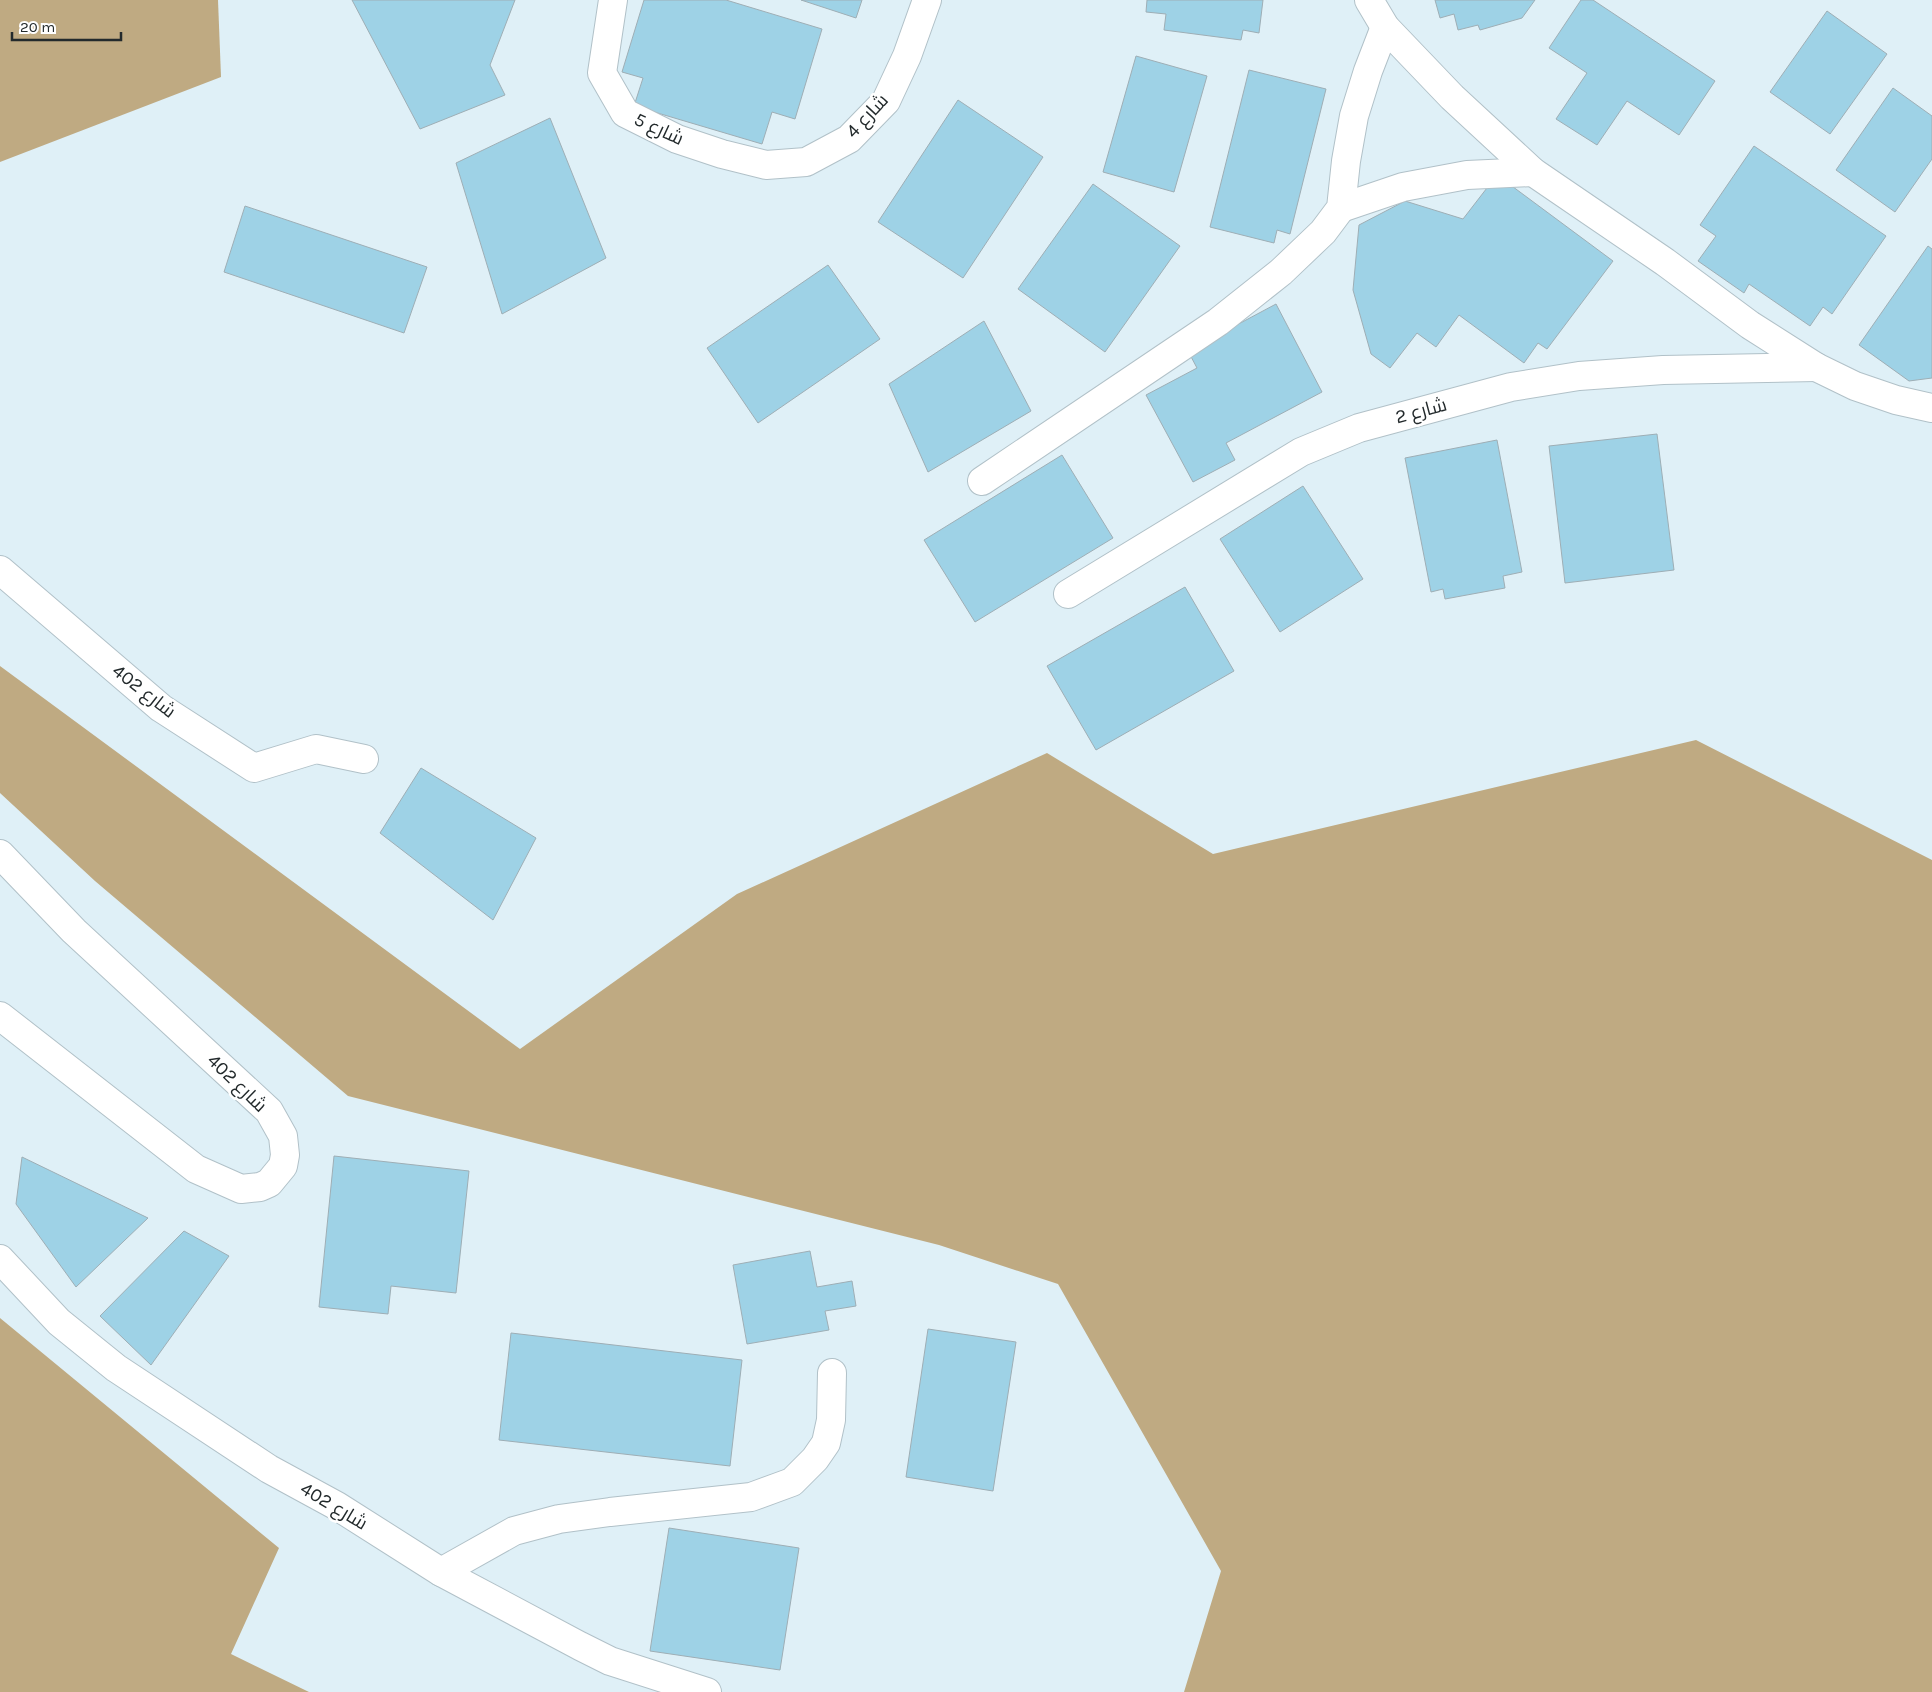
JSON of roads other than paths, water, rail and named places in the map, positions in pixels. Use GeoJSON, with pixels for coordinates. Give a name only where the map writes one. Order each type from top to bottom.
{"type":"FeatureCollection","features":[{"type":"Feature","properties":{"kind":"street","name":"شارع 5"},"geometry":{"type":"LineString","coordinates":[[613,0],[602,74],[625,113],[677,139],[722,154]]}},
{"type":"Feature","properties":{"kind":"street","name":"شارع 4"},"geometry":{"type":"LineString","coordinates":[[722,154],[766,165],[790,165],[806,162],[849,139],[886,101],[907,56],[926,0]]}},
{"type":"Feature","properties":{"kind":"street"},"geometry":{"type":"LineString","coordinates":[[1368,0],[1385,27],[1452,97],[1533,172],[1665,262],[1750,326],[1816,367],[1855,386],[1896,400],[1932,408]]}},
{"type":"Feature","properties":{"kind":"street"},"geometry":{"type":"LineString","coordinates":[[982,480],[1218,322],[1306,250],[1323,232],[1341,208],[1346,161],[1354,116],[1368,71],[1385,27]]}},
{"type":"Feature","properties":{"kind":"street"},"geometry":{"type":"LineString","coordinates":[[1341,208],[1412,185],[1468,175],[1533,172]]}},
{"type":"Feature","properties":{"kind":"street","name":"شارع 2"},"geometry":{"type":"LineString","coordinates":[[1068,594],[1301,452],[1359,428],[1510,387],[1579,376],[1663,370],[1816,367]]}},
{"type":"Feature","properties":{"kind":"street","name":"شارع 402"},"geometry":{"type":"LineString","coordinates":[[0,570],[161,708],[254,768],[316,749],[364,759]]}},
{"type":"Feature","properties":{"kind":"street","name":"شارع 402"},"geometry":{"type":"LineString","coordinates":[[0,854],[74,931],[269,1112],[283,1136],[285,1155],[282,1166],[268,1183],[260,1187],[241,1189],[196,1170],[0,1016]]}},
{"type":"Feature","properties":{"kind":"street","name":"شارع 402"},"geometry":{"type":"LineString","coordinates":[[0,1259],[59,1322],[116,1368],[269,1469],[337,1506],[441,1572],[610,1661],[707,1692]]}},
{"type":"Feature","properties":{"kind":"street"},"geometry":{"type":"LineString","coordinates":[[441,1572],[514,1531],[550,1522],[610,1512],[751,1497],[792,1482],[815,1459],[826,1443],[831,1420],[832,1373]]}}]}
